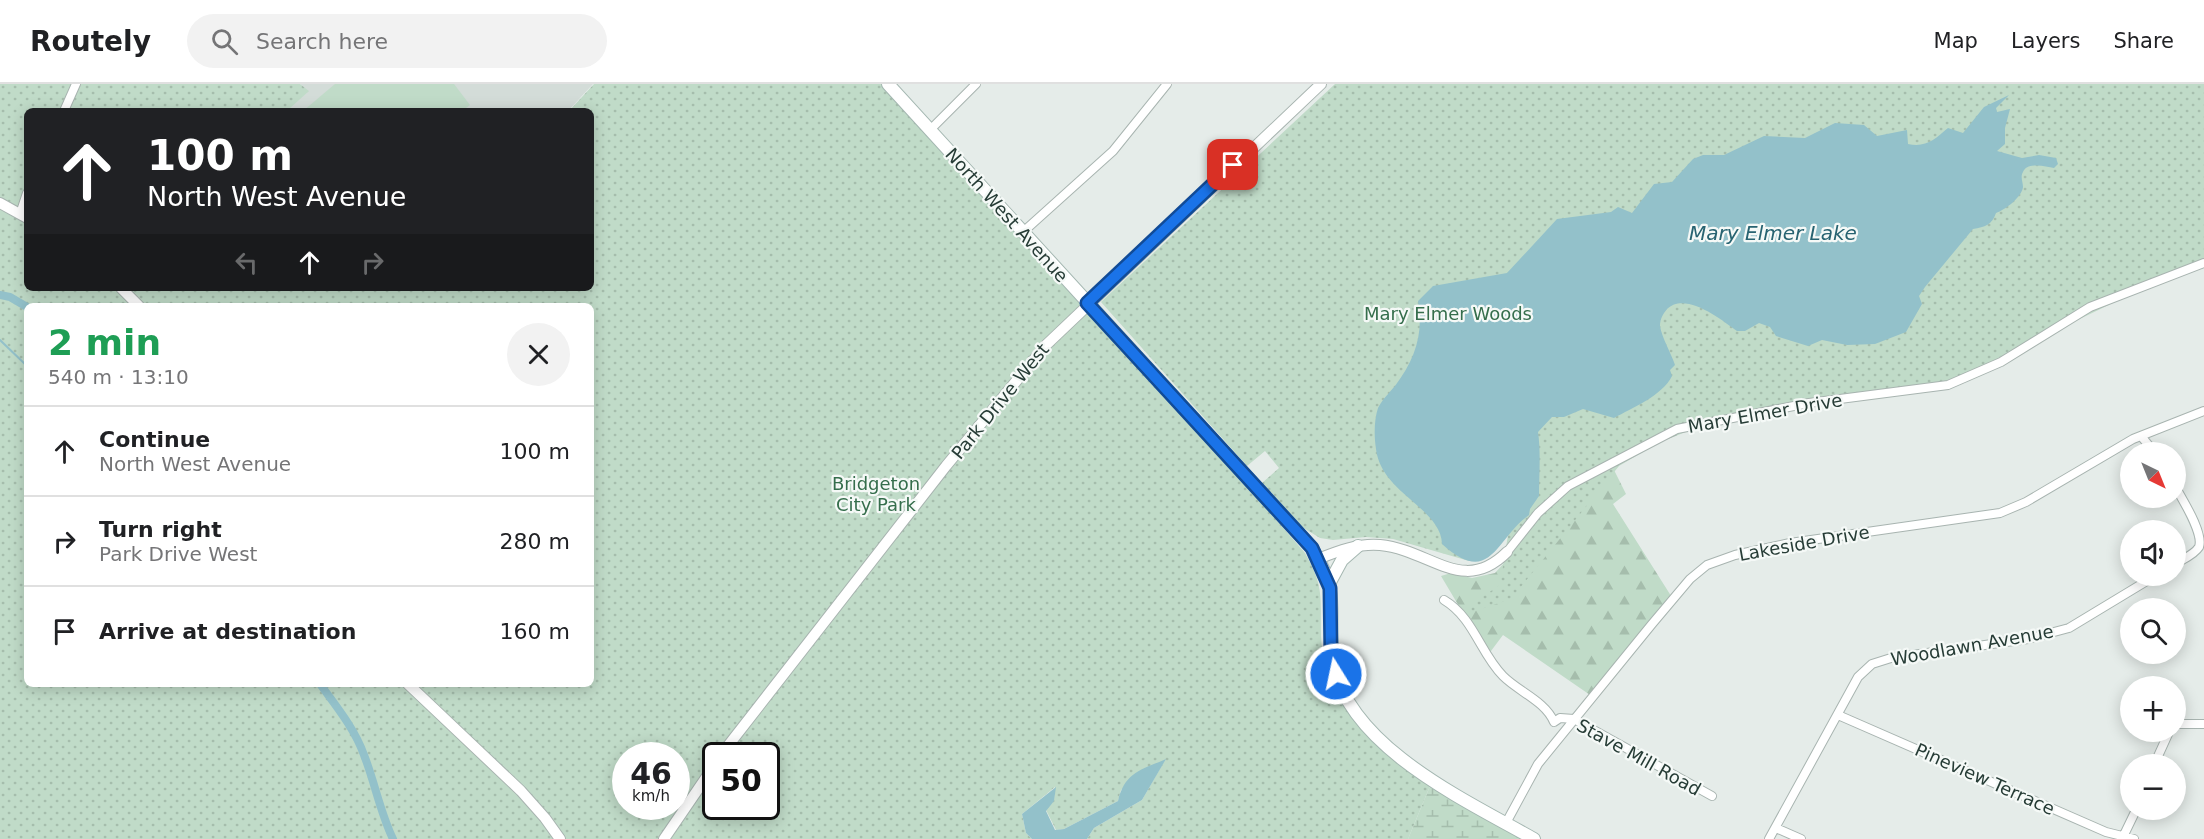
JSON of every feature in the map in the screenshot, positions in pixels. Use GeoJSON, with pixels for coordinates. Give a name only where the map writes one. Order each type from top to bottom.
{"type":"FeatureCollection","features":[{"type":"Feature","properties":{"kind":"main road","name":"North West Avenue"},"geometry":{"type":"LineString","coordinates":[[888,84],[1174,401],[1283,515],[1318,559],[1329,584]]}},
{"type":"Feature","properties":{"kind":"main road"},"geometry":{"type":"LineString","coordinates":[[1358,546],[1342,560],[1329,584],[1331,654],[1340,686],[1352,707],[1398,756],[1534,839]]}},
{"type":"Feature","properties":{"kind":"street"},"geometry":{"type":"LineString","coordinates":[[65,108],[76,84]]}},
{"type":"Feature","properties":{"kind":"street"},"geometry":{"type":"LineString","coordinates":[[930,130],[976,84]]}},
{"type":"Feature","properties":{"kind":"street"},"geometry":{"type":"LineString","coordinates":[[1023,232],[1113,151],[1167,84]]}},
{"type":"Feature","properties":{"kind":"street","name":"Park Drive West"},"geometry":{"type":"LineString","coordinates":[[731,742],[989,412],[1046,345],[1087,303],[1321,84]]}},
{"type":"Feature","properties":{"kind":"street"},"geometry":{"type":"LineString","coordinates":[[0,203],[23,216]]}},
{"type":"Feature","properties":{"kind":"street","name":"Mary Elmer Drive"},"geometry":{"type":"LineString","coordinates":[[1318,559],[1358,546],[1372,544],[1402,549],[1468,573],[1489,568],[1507,552],[1538,513],[1568,486],[1677,429],[1809,403],[1939,387],[1957,382],[2001,362],[2090,308],[2204,263]]}},
{"type":"Feature","properties":{"kind":"street"},"geometry":{"type":"LineString","coordinates":[[124,291],[136,303]]}},
{"type":"Feature","properties":{"kind":"street","name":"Lakeside Drive"},"geometry":{"type":"LineString","coordinates":[[1506,823],[1538,764],[1690,579],[1713,562],[1790,543],[2000,513],[2026,502],[2141,436],[2204,411]]}},
{"type":"Feature","properties":{"kind":"street"},"geometry":{"type":"LineString","coordinates":[[2141,436],[2146,442]]}},
{"type":"Feature","properties":{"kind":"street"},"geometry":{"type":"LineString","coordinates":[[2186,505],[2199,527],[2201,539],[2198,547],[2186,556]]}},
{"type":"Feature","properties":{"kind":"street","name":"Woodlawn Avenue"},"geometry":{"type":"LineString","coordinates":[[1769,839],[1858,677],[1872,664],[1892,658],[1966,649],[2052,633],[2069,628],[2139,586]]}},
{"type":"Feature","properties":{"kind":"street","name":"Stave Mill Road"},"geometry":{"type":"LineString","coordinates":[[1444,600],[1463,614],[1500,673],[1547,710],[1554,722],[1560,718],[1574,719],[1712,796]]}},
{"type":"Feature","properties":{"kind":"street"},"geometry":{"type":"LineString","coordinates":[[411,687],[521,791],[560,839]]}},
{"type":"Feature","properties":{"kind":"street","name":"Pineview Terrace"},"geometry":{"type":"LineString","coordinates":[[1838,715],[2106,832],[2134,839]]}},
{"type":"Feature","properties":{"kind":"street"},"geometry":{"type":"LineString","coordinates":[[2186,724],[2204,724]]}},
{"type":"Feature","properties":{"kind":"street"},"geometry":{"type":"LineString","coordinates":[[664,839],[702,783]]}},
{"type":"Feature","properties":{"kind":"street"},"geometry":{"type":"LineString","coordinates":[[2123,838],[2131,820]]}},
{"type":"Feature","properties":{"kind":"street"},"geometry":{"type":"LineString","coordinates":[[1776,828],[1801,839]]}},
{"type":"Feature","properties":{"kind":"shaded area"},"geometry":{"type":"Polygon","coordinates":[[[300,84],[593,84],[571,108],[290,108],[308,91],[300,84]]]}},
{"type":"Feature","properties":{"kind":"green space","name":"Bridgeton City Park"},"geometry":{"type":"Polygon","coordinates":[[[0,84],[300,84],[309,91],[290,108],[24,108],[24,291],[594,291],[594,108],[572,108],[594,84],[888,84],[1174,401],[1305,553],[1319,585],[1323,654],[1335,689],[1355,721],[1367,735],[1393,760],[1430,786],[1408,839],[1087,839],[1094,828],[1142,800],[1165,760],[1121,790],[1118,801],[1064,829],[1056,830],[1046,810],[1054,800],[1055,787],[1022,814],[1026,833],[1032,839],[0,839],[0,84]]]}},
{"type":"Feature","properties":{"kind":"green space"},"geometry":{"type":"Polygon","coordinates":[[[335,84],[454,84],[470,105],[466,108],[307,108],[335,84]]]}},
{"type":"Feature","properties":{"kind":"green space","name":"Mary Elmer Woods"},"geometry":{"type":"Polygon","coordinates":[[[1335,84],[2204,84],[2204,258],[2092,302],[1979,369],[1945,382],[1870,390],[1788,404],[1680,430],[1619,466],[1511,599],[1472,612],[1467,607],[1500,585],[1508,535],[1480,560],[1469,561],[1393,539],[1366,537],[1333,540],[1320,538],[1302,527],[1262,483],[1279,468],[1265,451],[1247,466],[1101,302],[1335,84]]]}},
{"type":"Feature","properties":{"kind":"green space"},"geometry":{"type":"Polygon","coordinates":[[[2204,174],[2204,259],[1945,384],[1726,416],[1610,462],[1626,494],[1613,504],[1673,599],[1593,697],[1503,635],[1488,655],[1441,576],[1451,573],[1472,578],[1495,573],[1551,511],[1548,431],[2204,174]]]}},
{"type":"Feature","properties":{"kind":"green space"},"geometry":{"type":"Polygon","coordinates":[[[1430,786],[1522,839],[1408,839],[1430,786]]]}},
{"type":"Feature","properties":{"kind":"water","name":"Mary Elmer Lake"},"geometry":{"type":"Polygon","coordinates":[[[2009,95],[1996,108],[1997,112],[2010,109],[2005,128],[2005,144],[1997,151],[2022,158],[2039,155],[2056,158],[2058,164],[2054,168],[2037,166],[2025,169],[2022,176],[2022,191],[2016,199],[1996,213],[1988,225],[1973,229],[1925,287],[1919,296],[1922,304],[1906,332],[1875,344],[1847,345],[1822,340],[1808,346],[1776,336],[1770,327],[1759,323],[1745,331],[1737,331],[1703,309],[1683,303],[1675,304],[1667,309],[1660,323],[1675,365],[1670,370],[1672,376],[1667,383],[1646,401],[1614,418],[1583,409],[1564,417],[1552,417],[1538,432],[1539,496],[1530,509],[1529,515],[1491,555],[1482,560],[1471,561],[1458,556],[1442,544],[1439,531],[1432,520],[1399,489],[1380,464],[1375,439],[1378,408],[1402,376],[1413,356],[1420,324],[1418,301],[1433,286],[1507,273],[1557,219],[1611,212],[1618,207],[1632,213],[1654,184],[1672,182],[1693,159],[1703,155],[1724,155],[1764,136],[1805,138],[1835,123],[1864,125],[1877,136],[1907,130],[1908,144],[1920,145],[1934,139],[1948,128],[1963,133],[1984,107],[2009,95]]]}},
{"type":"Feature","properties":{"kind":"water"},"geometry":{"type":"Polygon","coordinates":[[[1166,759],[1142,800],[1094,828],[1087,839],[1032,839],[1026,833],[1022,814],[1056,787],[1054,801],[1046,811],[1055,830],[1064,829],[1118,801],[1125,784],[1135,773],[1166,759]]]}},
{"type":"Feature","properties":{"kind":"waterway"},"geometry":{"type":"LineString","coordinates":[[0,295],[10,297],[24,305]]}},
{"type":"Feature","properties":{"kind":"waterway"},"geometry":{"type":"LineString","coordinates":[[0,340],[24,363]]}},
{"type":"Feature","properties":{"kind":"waterway"},"geometry":{"type":"LineString","coordinates":[[322,687],[356,736],[393,839]]}},
{"type":"Feature","properties":{"kind":"route"},"geometry":{"type":"LineString","coordinates":[[1233,165],[1087,303],[1174,401],[1312,548],[1330,588],[1331,654],[1336,674]]}}]}
